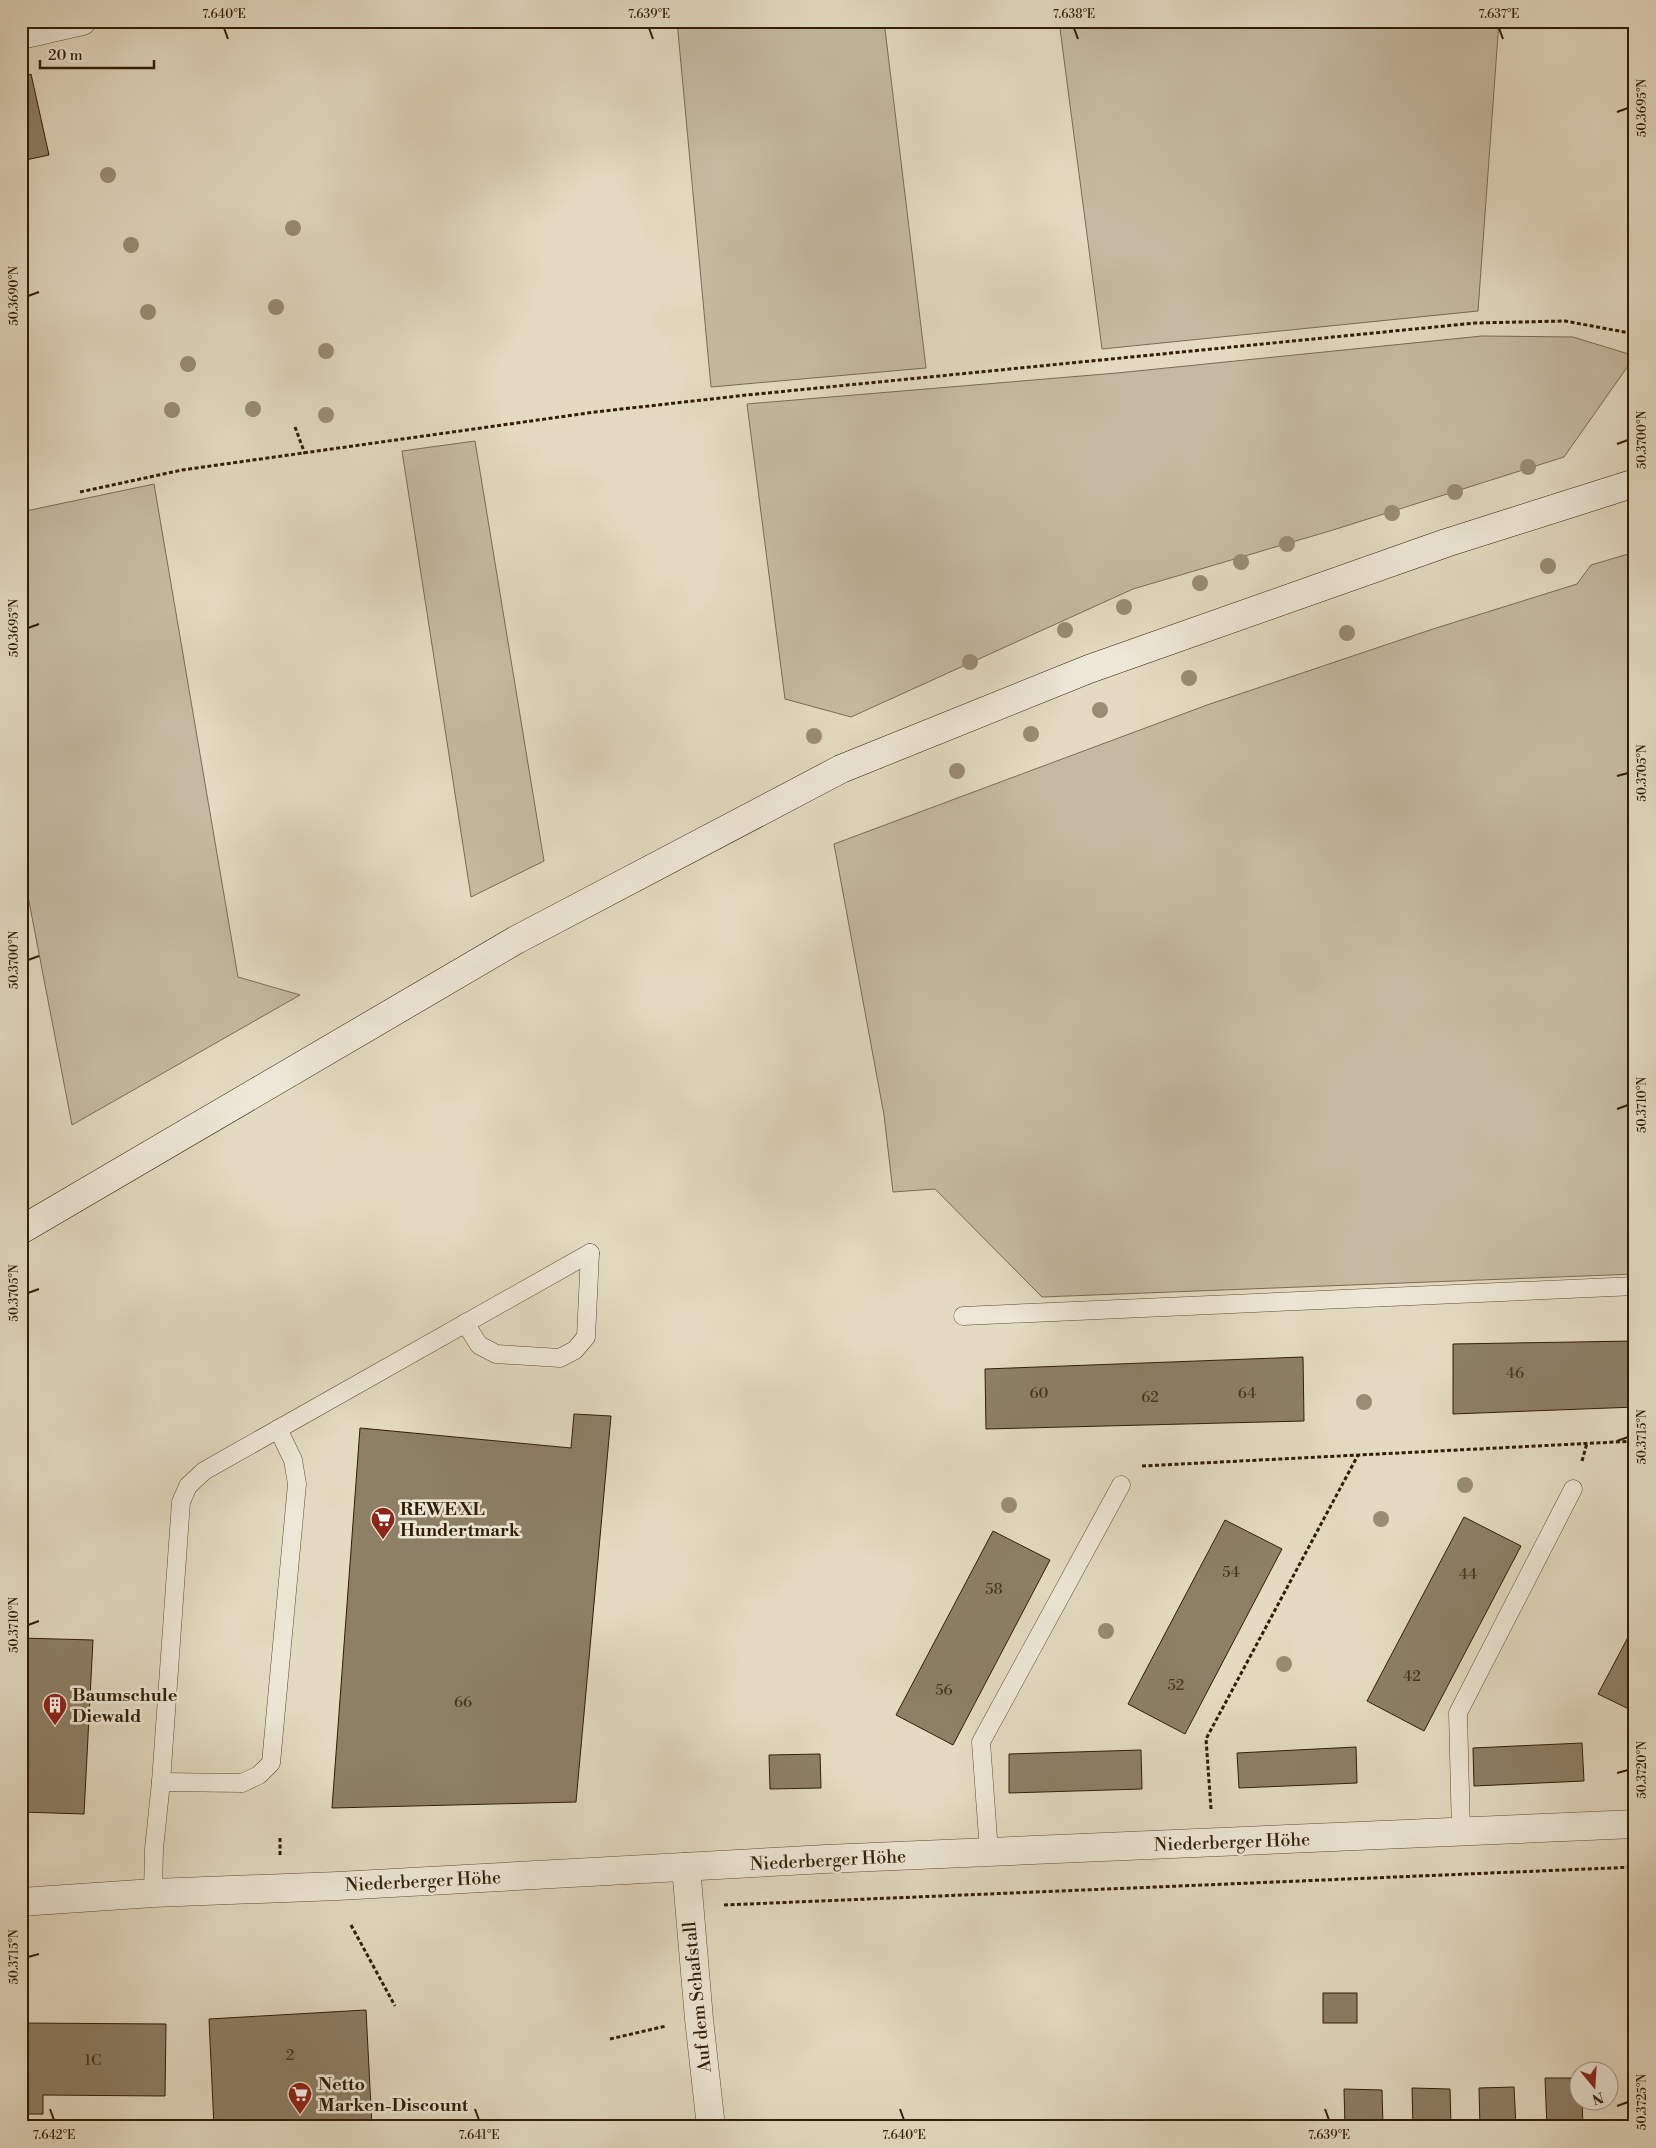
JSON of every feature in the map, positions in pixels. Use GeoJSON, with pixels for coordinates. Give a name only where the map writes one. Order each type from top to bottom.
{"type":"FeatureCollection","features":[{"type":"Feature","properties":{"kind":"street"},"geometry":{"type":"LineString","coordinates":[[21,35],[82,21]]}},
{"type":"Feature","properties":{"kind":"street"},"geometry":{"type":"LineString","coordinates":[[21,1230],[516,940],[841,769],[1089,669],[1446,542],[1635,483]]}},
{"type":"Feature","properties":{"kind":"street","name":"Niederberger Höhe"},"geometry":{"type":"LineString","coordinates":[[21,1902],[153,1893],[338,1886],[989,1852],[1635,1824]]}},
{"type":"Feature","properties":{"kind":"street","name":"Auf dem Schafstall"},"geometry":{"type":"LineString","coordinates":[[686,1867],[688,1906],[711,2127]]}},
{"type":"Feature","properties":{"kind":"lane"},"geometry":{"type":"LineString","coordinates":[[153,1893],[154,1849],[161,1782],[180,1502],[188,1486],[204,1471],[278,1429],[590,1253],[586,1337],[575,1350],[560,1358],[496,1354],[479,1345],[466,1323]]}},
{"type":"Feature","properties":{"kind":"lane"},"geometry":{"type":"LineString","coordinates":[[963,1316],[1635,1286]]}},
{"type":"Feature","properties":{"kind":"lane"},"geometry":{"type":"LineString","coordinates":[[161,1782],[242,1783],[259,1775],[271,1763],[297,1484],[293,1460],[278,1429]]}},
{"type":"Feature","properties":{"kind":"lane"},"geometry":{"type":"LineString","coordinates":[[989,1852],[981,1742],[1121,1485]]}},
{"type":"Feature","properties":{"kind":"lane"},"geometry":{"type":"LineString","coordinates":[[1461,1832],[1458,1713],[1573,1489]]}},
{"type":"Feature","properties":{"kind":"path"},"geometry":{"type":"LineString","coordinates":[[80,492],[182,470],[642,406],[1466,324],[1565,320],[1635,334]]}},
{"type":"Feature","properties":{"kind":"path"},"geometry":{"type":"LineString","coordinates":[[295,427],[306,454]]}},
{"type":"Feature","properties":{"kind":"path"},"geometry":{"type":"LineString","coordinates":[[1121,1485],[1113,1467],[1635,1441]]}},
{"type":"Feature","properties":{"kind":"path"},"geometry":{"type":"LineString","coordinates":[[1214,1842],[1206,1739],[1358,1455]]}},
{"type":"Feature","properties":{"kind":"path"},"geometry":{"type":"LineString","coordinates":[[280,1838],[280,1855]]}},
{"type":"Feature","properties":{"kind":"path"},"geometry":{"type":"LineString","coordinates":[[688,1906],[1635,1867]]}},
{"type":"Feature","properties":{"kind":"path"},"geometry":{"type":"LineString","coordinates":[[351,1925],[395,2006]]}},
{"type":"Feature","properties":{"kind":"path"},"geometry":{"type":"LineString","coordinates":[[610,2039],[699,2018]]}},
{"type":"Feature","properties":{"kind":"shaded area"},"geometry":{"type":"Polygon","coordinates":[[[677,21],[884,21],[926,368],[711,387],[677,21]]]}},
{"type":"Feature","properties":{"kind":"shaded area"},"geometry":{"type":"Polygon","coordinates":[[[1059,21],[1499,21],[1478,311],[1102,349],[1059,21]]]}},
{"type":"Feature","properties":{"kind":"shaded area"},"geometry":{"type":"Polygon","coordinates":[[[1482,336],[1573,337],[1635,356],[1564,457],[1333,530],[1133,589],[851,717],[785,699],[747,404],[1117,373],[1482,336]]]}},
{"type":"Feature","properties":{"kind":"shaded area"},"geometry":{"type":"Polygon","coordinates":[[[475,441],[544,861],[471,897],[402,451],[475,441]]]}},
{"type":"Feature","properties":{"kind":"shaded area"},"geometry":{"type":"Polygon","coordinates":[[[154,484],[238,977],[300,995],[72,1125],[21,860],[21,512],[154,484]]]}},
{"type":"Feature","properties":{"kind":"shaded area"},"geometry":{"type":"Polygon","coordinates":[[[1635,552],[1635,1274],[1042,1297],[935,1189],[893,1192],[884,1115],[834,844],[1207,705],[1433,629],[1577,584],[1591,565],[1635,552]]]}},
{"type":"Feature","properties":{"kind":"building"},"geometry":{"type":"Polygon","coordinates":[[[31,74],[49,155],[21,161],[21,77],[31,74]]]}},
{"type":"Feature","properties":{"kind":"building"},"geometry":{"type":"Polygon","coordinates":[[[1635,1341],[1635,1407],[1453,1414],[1453,1344],[1635,1341]]]}},
{"type":"Feature","properties":{"kind":"building"},"geometry":{"type":"Polygon","coordinates":[[[1303,1357],[1304,1421],[986,1429],[985,1369],[1303,1357]]]}},
{"type":"Feature","properties":{"kind":"building"},"geometry":{"type":"Polygon","coordinates":[[[574,1414],[611,1416],[576,1802],[332,1808],[360,1428],[571,1448],[574,1414]]]}},
{"type":"Feature","properties":{"kind":"building"},"geometry":{"type":"Polygon","coordinates":[[[1464,1517],[1521,1546],[1424,1731],[1367,1701],[1464,1517]]]}},
{"type":"Feature","properties":{"kind":"building"},"geometry":{"type":"Polygon","coordinates":[[[1225,1520],[1282,1549],[1185,1734],[1128,1704],[1225,1520]]]}},
{"type":"Feature","properties":{"kind":"building"},"geometry":{"type":"Polygon","coordinates":[[[993,1531],[1050,1560],[953,1745],[896,1715],[993,1531]]]}},
{"type":"Feature","properties":{"kind":"building"},"geometry":{"type":"Polygon","coordinates":[[[1635,1624],[1635,1712],[1598,1694],[1635,1624]]]}},
{"type":"Feature","properties":{"kind":"building","name":"Baumschule Diewald"},"geometry":{"type":"Polygon","coordinates":[[[21,1638],[93,1640],[84,1814],[21,1812],[21,1638]]]}},
{"type":"Feature","properties":{"kind":"building"},"geometry":{"type":"Polygon","coordinates":[[[1582,1743],[1584,1781],[1474,1786],[1473,1748],[1582,1743]]]}},
{"type":"Feature","properties":{"kind":"building"},"geometry":{"type":"Polygon","coordinates":[[[1356,1747],[1357,1783],[1239,1788],[1237,1753],[1356,1747]]]}},
{"type":"Feature","properties":{"kind":"building"},"geometry":{"type":"Polygon","coordinates":[[[1141,1750],[1142,1789],[1009,1793],[1009,1754],[1141,1750]]]}},
{"type":"Feature","properties":{"kind":"building"},"geometry":{"type":"Polygon","coordinates":[[[820,1754],[821,1788],[770,1789],[769,1755],[820,1754]]]}},
{"type":"Feature","properties":{"kind":"building"},"geometry":{"type":"Polygon","coordinates":[[[1323,1993],[1357,1993],[1357,2023],[1323,2023],[1323,1993]]]}},
{"type":"Feature","properties":{"kind":"building"},"geometry":{"type":"Polygon","coordinates":[[[366,2010],[372,2127],[214,2127],[209,2019],[366,2010]]]}},
{"type":"Feature","properties":{"kind":"building"},"geometry":{"type":"Polygon","coordinates":[[[21,2023],[166,2024],[165,2096],[43,2095],[43,2114],[21,2114],[21,2023]]]}},
{"type":"Feature","properties":{"kind":"building"},"geometry":{"type":"Polygon","coordinates":[[[1545,2078],[1568,2078],[1568,2110],[1582,2110],[1583,2127],[1547,2127],[1545,2078]]]}},
{"type":"Feature","properties":{"kind":"building"},"geometry":{"type":"Polygon","coordinates":[[[1514,2087],[1516,2127],[1480,2127],[1479,2088],[1514,2087]]]}},
{"type":"Feature","properties":{"kind":"building"},"geometry":{"type":"Polygon","coordinates":[[[1412,2088],[1450,2089],[1451,2127],[1413,2127],[1412,2088]]]}},
{"type":"Feature","properties":{"kind":"building"},"geometry":{"type":"Polygon","coordinates":[[[1344,2089],[1382,2090],[1383,2127],[1345,2127],[1344,2089]]]}},
{"type":"Feature","properties":{"kind":"building"},"geometry":{"type":"Polygon","coordinates":[[[161,2121],[161,2127],[73,2127],[73,2122],[161,2121]]]}},
{"type":"Feature","properties":{"kind":"place","name":"REWE XL Hundertmark"},"geometry":{"type":"Point","coordinates":[383,1540]}},
{"type":"Feature","properties":{"kind":"place","name":"Baumschule Diewald"},"geometry":{"type":"Point","coordinates":[55,1726]}},
{"type":"Feature","properties":{"kind":"place","name":"Netto Marken-Discount"},"geometry":{"type":"Point","coordinates":[300,2115]}}]}
